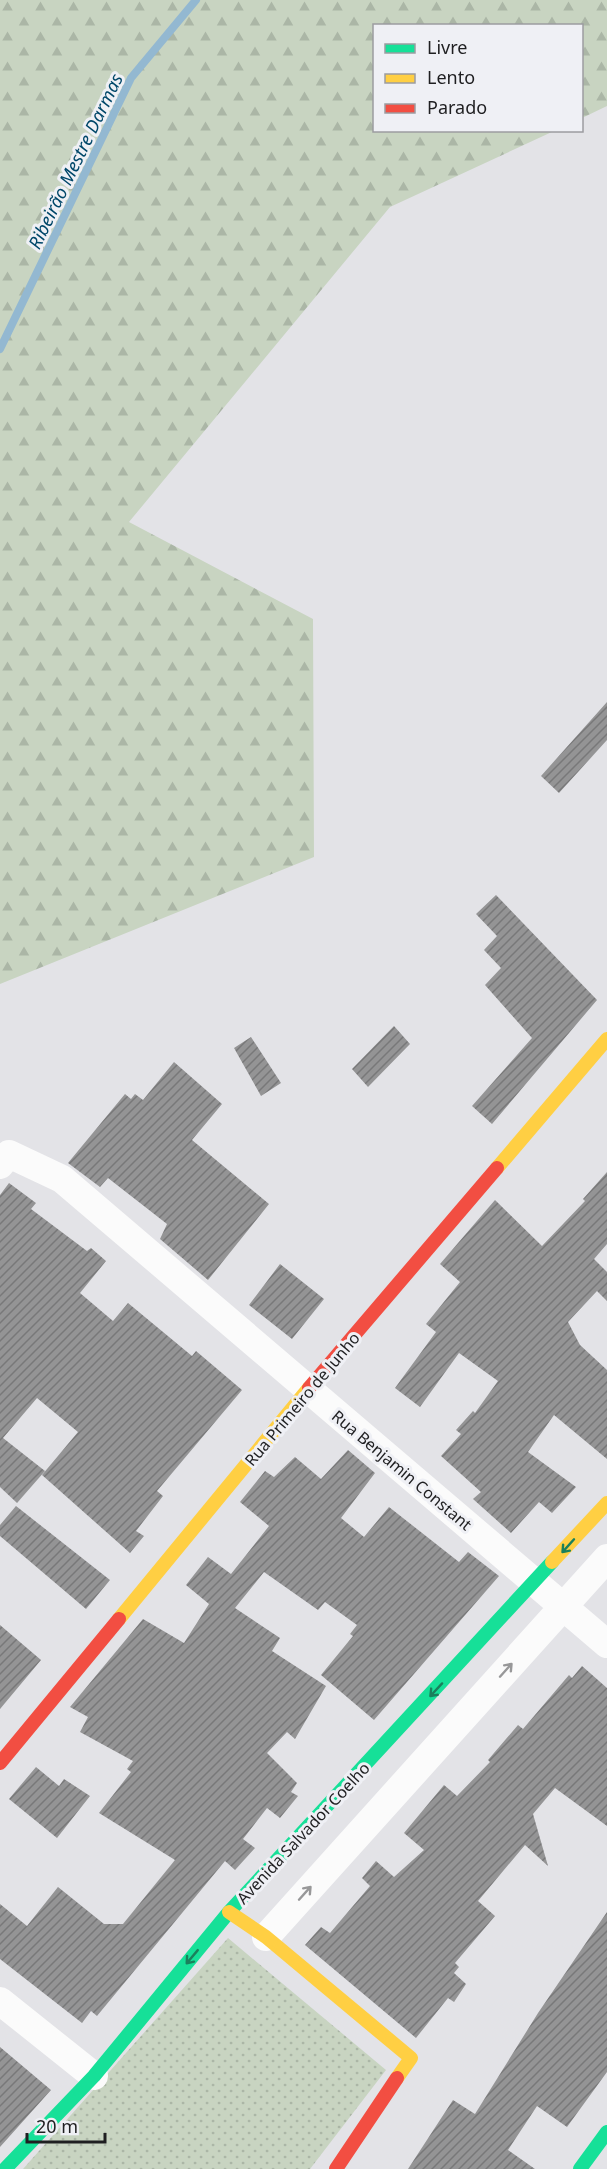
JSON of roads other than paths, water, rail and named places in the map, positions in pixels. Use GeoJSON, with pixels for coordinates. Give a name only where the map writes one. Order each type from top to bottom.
{"type":"FeatureCollection","features":[{"type":"Feature","properties":{"kind":"street","name":"Rua Primeiro de Junho"},"geometry":{"type":"LineString","coordinates":[[0,1763],[308,1390],[607,1039]]}},
{"type":"Feature","properties":{"kind":"street","name":"Rua Benjamin Constant"},"geometry":{"type":"LineString","coordinates":[[0,1164],[9,1154],[62,1179],[607,1644]]}},
{"type":"Feature","properties":{"kind":"street","name":"Avenida Salvador Coelho"},"geometry":{"type":"LineString","coordinates":[[5,2169],[94,2076],[229,1912],[607,1503]]}},
{"type":"Feature","properties":{"kind":"street"},"geometry":{"type":"LineString","coordinates":[[266,1936],[607,1558]]}},
{"type":"Feature","properties":{"kind":"street"},"geometry":{"type":"LineString","coordinates":[[229,1912],[266,1936],[411,2058],[336,2169]]}},
{"type":"Feature","properties":{"kind":"street"},"geometry":{"type":"LineString","coordinates":[[0,2001],[94,2076]]}},
{"type":"Feature","properties":{"kind":"street"},"geometry":{"type":"LineString","coordinates":[[580,2169],[607,2132]]}},
{"type":"Feature","properties":{"kind":"waterway","name":"Ribeirão Mestre Darmas"},"geometry":{"type":"LineString","coordinates":[[0,349],[131,78],[196,0]]}}]}
